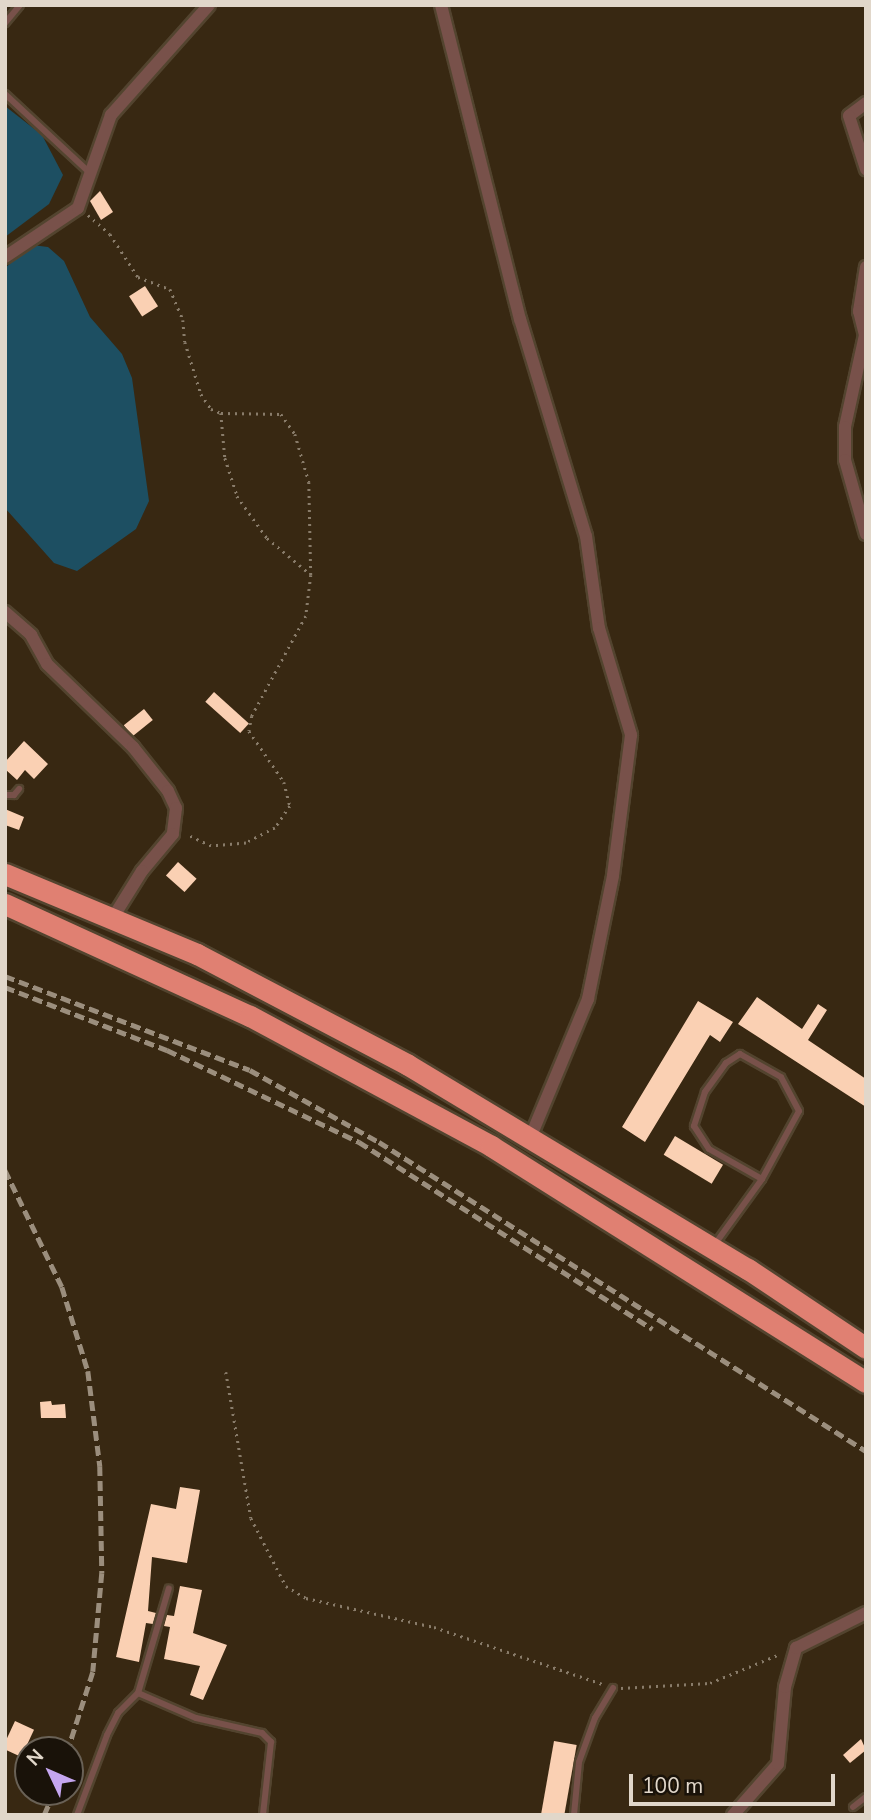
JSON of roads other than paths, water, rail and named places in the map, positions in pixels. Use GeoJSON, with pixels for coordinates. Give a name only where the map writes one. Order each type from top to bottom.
{"type":"FeatureCollection","features":[{"type":"Feature","properties":{"kind":"highway"},"geometry":{"type":"LineString","coordinates":[[5,874],[272,992],[531,1136],[712,1248],[866,1348]]}},
{"type":"Feature","properties":{"kind":"highway"},"geometry":{"type":"LineString","coordinates":[[5,904],[250,1016],[491,1146],[866,1382]]}},
{"type":"Feature","properties":{"kind":"street"},"geometry":{"type":"LineString","coordinates":[[5,257],[78,208],[111,115],[209,5]]}},
{"type":"Feature","properties":{"kind":"street"},"geometry":{"type":"LineString","coordinates":[[441,5],[520,318],[586,536],[599,628],[631,735],[613,876],[588,999],[531,1136]]}},
{"type":"Feature","properties":{"kind":"street"},"geometry":{"type":"LineString","coordinates":[[866,103],[849,116],[866,169]]}},
{"type":"Feature","properties":{"kind":"street"},"geometry":{"type":"LineString","coordinates":[[866,267],[859,311],[865,335],[845,427],[845,460],[866,534]]}},
{"type":"Feature","properties":{"kind":"street"},"geometry":{"type":"LineString","coordinates":[[5,612],[31,635],[47,664],[156,774],[176,808],[173,834],[142,871],[112,919]]}},
{"type":"Feature","properties":{"kind":"street"},"geometry":{"type":"LineString","coordinates":[[733,1815],[778,1764],[785,1687],[796,1648],[866,1613]]}},
{"type":"Feature","properties":{"kind":"lane"},"geometry":{"type":"LineString","coordinates":[[5,23],[20,5]]}},
{"type":"Feature","properties":{"kind":"lane"},"geometry":{"type":"LineString","coordinates":[[5,94],[90,173]]}},
{"type":"Feature","properties":{"kind":"lane"},"geometry":{"type":"LineString","coordinates":[[5,795],[14,795],[19,789]]}},
{"type":"Feature","properties":{"kind":"lane"},"geometry":{"type":"LineString","coordinates":[[712,1248],[762,1178],[799,1111],[781,1077],[740,1054],[726,1063],[705,1093],[694,1126],[709,1149],[762,1178]]}},
{"type":"Feature","properties":{"kind":"lane"},"geometry":{"type":"LineString","coordinates":[[77,1815],[112,1724],[138,1693],[169,1588]]}},
{"type":"Feature","properties":{"kind":"lane"},"geometry":{"type":"LineString","coordinates":[[574,1815],[579,1762],[595,1718],[613,1688]]}},
{"type":"Feature","properties":{"kind":"lane"},"geometry":{"type":"LineString","coordinates":[[138,1693],[196,1718],[261,1733],[271,1742],[264,1815]]}},
{"type":"Feature","properties":{"kind":"lane"},"geometry":{"type":"LineString","coordinates":[[853,1807],[866,1797]]}},
{"type":"Feature","properties":{"kind":"water"},"geometry":{"type":"Polygon","coordinates":[[[5,106],[42,135],[63,175],[49,204],[5,237],[5,106]]]}},
{"type":"Feature","properties":{"kind":"water"},"geometry":{"type":"Polygon","coordinates":[[[32,245],[48,247],[64,261],[90,317],[122,354],[132,378],[149,501],[136,529],[77,571],[54,563],[5,508],[5,268],[32,245]]]}},
{"type":"Feature","properties":{"kind":"railway"},"geometry":{"type":"LineString","coordinates":[[5,976],[250,1070],[379,1142],[866,1451]]}},
{"type":"Feature","properties":{"kind":"railway"},"geometry":{"type":"LineString","coordinates":[[5,987],[167,1050],[359,1142],[653,1329]]}},
{"type":"Feature","properties":{"kind":"railway"},"geometry":{"type":"LineString","coordinates":[[5,1170],[62,1287],[88,1371],[100,1466],[102,1573],[93,1672],[72,1736]]}},
{"type":"Feature","properties":{"kind":"railway"},"geometry":{"type":"LineString","coordinates":[[44,1815],[48,1806]]}}]}
